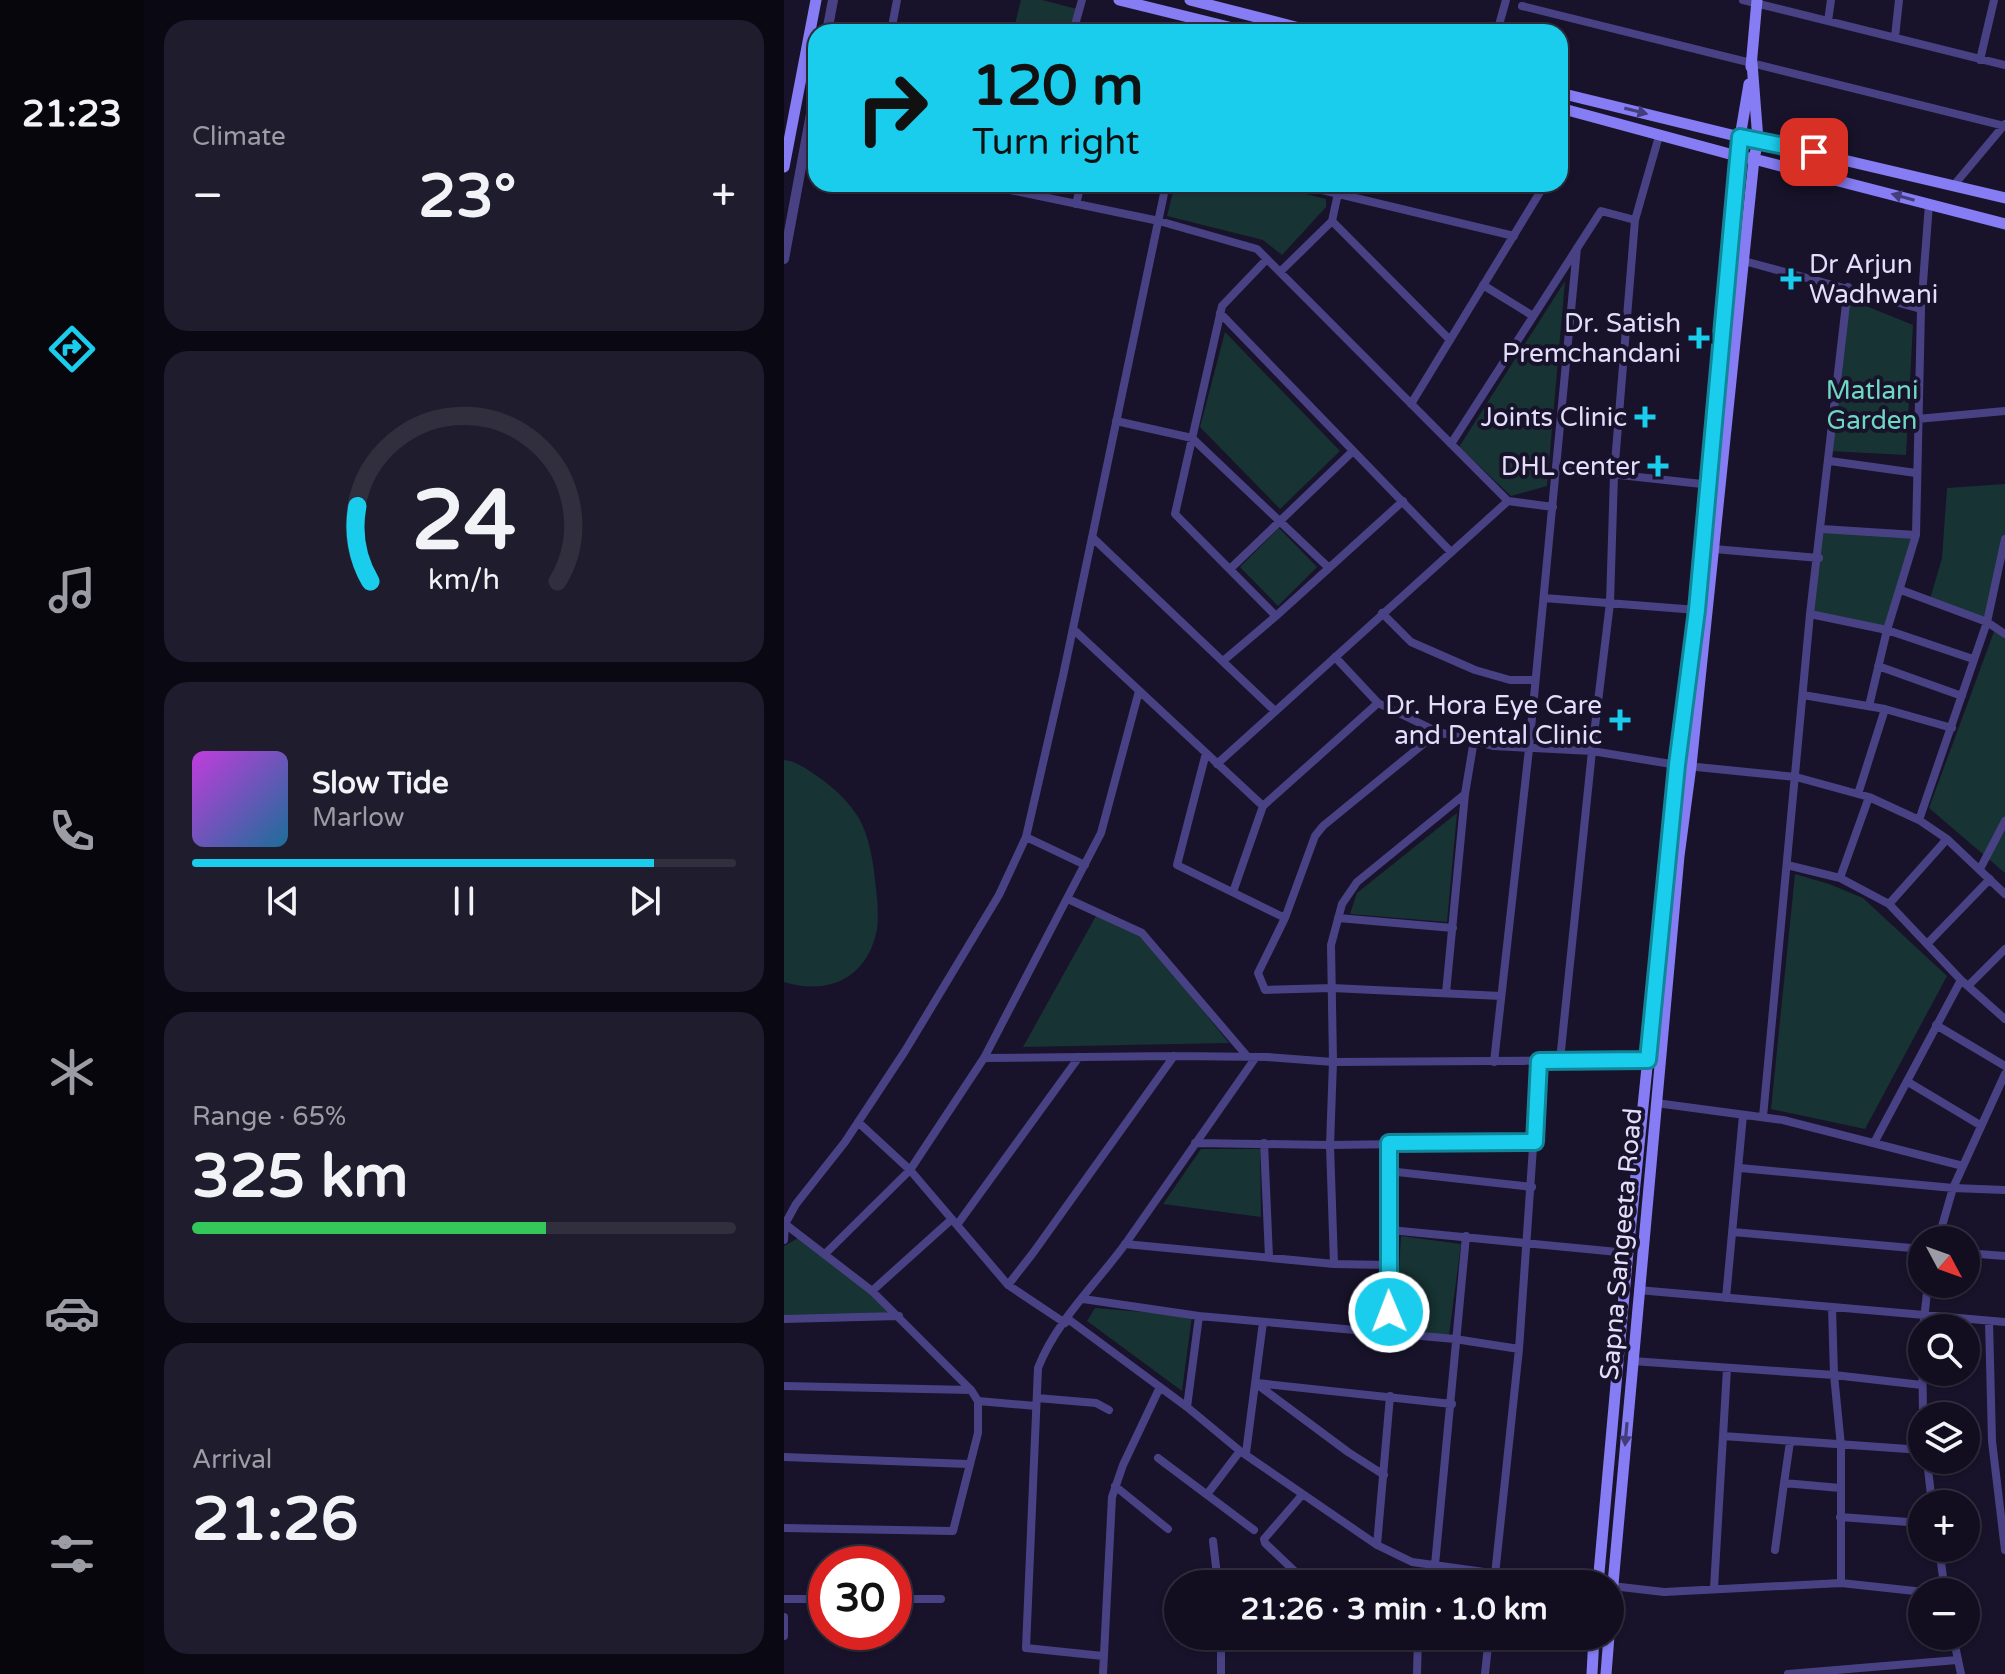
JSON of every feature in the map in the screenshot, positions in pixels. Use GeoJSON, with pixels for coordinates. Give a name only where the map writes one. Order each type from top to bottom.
{"type":"FeatureCollection","features":[{"type":"Feature","properties":{"kind":"main road"},"geometry":{"type":"LineString","coordinates":[[811,24],[816,0]]}},
{"type":"Feature","properties":{"kind":"main road"},"geometry":{"type":"LineString","coordinates":[[1119,0],[1216,24]]}},
{"type":"Feature","properties":{"kind":"main road"},"geometry":{"type":"LineString","coordinates":[[1190,0],[1284,24]]}},
{"type":"Feature","properties":{"kind":"main road"},"geometry":{"type":"LineString","coordinates":[[1752,63],[1757,2]]}},
{"type":"Feature","properties":{"kind":"main road"},"geometry":{"type":"LineString","coordinates":[[784,167],[808,42]]}},
{"type":"Feature","properties":{"kind":"main road","name":"Sapna Sangeeta Road"},"geometry":{"type":"LineString","coordinates":[[1599,1570],[1628,1253],[1691,766],[1714,549],[1714,485],[1737,156],[1752,63]]}},
{"type":"Feature","properties":{"kind":"main road","name":"Sapna Sangeeta Road"},"geometry":{"type":"LineString","coordinates":[[1613,1570],[1656,1103],[1654,1060],[1677,765],[1758,140],[1752,63]]}},
{"type":"Feature","properties":{"kind":"main road"},"geometry":{"type":"LineString","coordinates":[[1568,95],[2005,198]]}},
{"type":"Feature","properties":{"kind":"main road"},"geometry":{"type":"LineString","coordinates":[[1568,111],[2005,224]]}},
{"type":"Feature","properties":{"kind":"main road"},"geometry":{"type":"LineString","coordinates":[[1592,1674],[1593,1650]]}},
{"type":"Feature","properties":{"kind":"main road"},"geometry":{"type":"LineString","coordinates":[[1606,1674],[1608,1650]]}},
{"type":"Feature","properties":{"kind":"street"},"geometry":{"type":"LineString","coordinates":[[828,24],[833,0]]}},
{"type":"Feature","properties":{"kind":"street"},"geometry":{"type":"LineString","coordinates":[[892,24],[897,0]]}},
{"type":"Feature","properties":{"kind":"street"},"geometry":{"type":"LineString","coordinates":[[1075,24],[1082,0]]}},
{"type":"Feature","properties":{"kind":"street"},"geometry":{"type":"LineString","coordinates":[[1743,0],[2005,65]]}},
{"type":"Feature","properties":{"kind":"street"},"geometry":{"type":"LineString","coordinates":[[1828,21],[1831,0]]}},
{"type":"Feature","properties":{"kind":"street"},"geometry":{"type":"LineString","coordinates":[[1895,37],[1899,0]]}},
{"type":"Feature","properties":{"kind":"street"},"geometry":{"type":"LineString","coordinates":[[1980,60],[1994,0]]}},
{"type":"Feature","properties":{"kind":"street"},"geometry":{"type":"LineString","coordinates":[[1499,24],[1503,1]]}},
{"type":"Feature","properties":{"kind":"street"},"geometry":{"type":"LineString","coordinates":[[1522,6],[2005,125],[1954,185]]}},
{"type":"Feature","properties":{"kind":"street"},"geometry":{"type":"LineString","coordinates":[[784,259],[808,130]]}},
{"type":"Feature","properties":{"kind":"street"},"geometry":{"type":"LineString","coordinates":[[1560,1060],[1610,603],[1614,475],[1635,220],[1659,136]]}},
{"type":"Feature","properties":{"kind":"street"},"geometry":{"type":"LineString","coordinates":[[1028,192],[1159,221],[1257,249],[1508,501],[1553,507]]}},
{"type":"Feature","properties":{"kind":"street"},"geometry":{"type":"LineString","coordinates":[[1076,204],[1079,192]]}},
{"type":"Feature","properties":{"kind":"street"},"geometry":{"type":"LineString","coordinates":[[784,1240],[785,1224],[796,1204],[858,1122],[905,1051],[999,895],[1026,837],[1164,192]]}},
{"type":"Feature","properties":{"kind":"street"},"geometry":{"type":"LineString","coordinates":[[1280,272],[1332,221],[1338,192]]}},
{"type":"Feature","properties":{"kind":"street"},"geometry":{"type":"LineString","coordinates":[[1350,192],[1514,236]]}},
{"type":"Feature","properties":{"kind":"street"},"geometry":{"type":"LineString","coordinates":[[1411,404],[1540,192]]}},
{"type":"Feature","properties":{"kind":"street"},"geometry":{"type":"LineString","coordinates":[[1869,706],[1887,630],[1916,535],[1921,309],[1929,204]]}},
{"type":"Feature","properties":{"kind":"street"},"geometry":{"type":"LineString","coordinates":[[1451,444],[1601,211],[1635,220]]}},
{"type":"Feature","properties":{"kind":"street"},"geometry":{"type":"LineString","coordinates":[[1332,221],[1450,340]]}},
{"type":"Feature","properties":{"kind":"street"},"geometry":{"type":"LineString","coordinates":[[1494,1062],[1529,749],[1577,248]]}},
{"type":"Feature","properties":{"kind":"street"},"geometry":{"type":"LineString","coordinates":[[1267,259],[1222,306],[1175,514],[1276,616]]}},
{"type":"Feature","properties":{"kind":"street"},"geometry":{"type":"LineString","coordinates":[[1744,261],[1921,309]]}},
{"type":"Feature","properties":{"kind":"street"},"geometry":{"type":"LineString","coordinates":[[1483,285],[1533,316]]}},
{"type":"Feature","properties":{"kind":"street"},"geometry":{"type":"LineString","coordinates":[[1763,1117],[1810,614],[1819,558],[1848,287]]}},
{"type":"Feature","properties":{"kind":"street"},"geometry":{"type":"LineString","coordinates":[[1220,313],[1451,552]]}},
{"type":"Feature","properties":{"kind":"street"},"geometry":{"type":"LineString","coordinates":[[1917,419],[2005,411]]}},
{"type":"Feature","properties":{"kind":"street"},"geometry":{"type":"LineString","coordinates":[[1116,421],[1192,438],[1329,568]]}},
{"type":"Feature","properties":{"kind":"street"},"geometry":{"type":"LineString","coordinates":[[1230,569],[1353,451]]}},
{"type":"Feature","properties":{"kind":"street"},"geometry":{"type":"LineString","coordinates":[[1830,461],[1916,473]]}},
{"type":"Feature","properties":{"kind":"street"},"geometry":{"type":"LineString","coordinates":[[1556,468],[1714,485]]}},
{"type":"Feature","properties":{"kind":"street"},"geometry":{"type":"LineString","coordinates":[[1223,661],[1403,501]]}},
{"type":"Feature","properties":{"kind":"street"},"geometry":{"type":"LineString","coordinates":[[1217,764],[1508,501]]}},
{"type":"Feature","properties":{"kind":"street"},"geometry":{"type":"LineString","coordinates":[[1822,529],[1916,535]]}},
{"type":"Feature","properties":{"kind":"street"},"geometry":{"type":"LineString","coordinates":[[1092,537],[1275,711]]}},
{"type":"Feature","properties":{"kind":"street"},"geometry":{"type":"LineString","coordinates":[[1919,820],[1987,622],[2005,539]]}},
{"type":"Feature","properties":{"kind":"street"},"geometry":{"type":"LineString","coordinates":[[1714,549],[1819,558]]}},
{"type":"Feature","properties":{"kind":"street"},"geometry":{"type":"LineString","coordinates":[[1901,590],[1987,622],[2005,634]]}},
{"type":"Feature","properties":{"kind":"street"},"geometry":{"type":"LineString","coordinates":[[1544,598],[1697,610]]}},
{"type":"Feature","properties":{"kind":"street"},"geometry":{"type":"LineString","coordinates":[[1382,613],[1411,642],[1432,652],[1498,677],[1535,680]]}},
{"type":"Feature","properties":{"kind":"street"},"geometry":{"type":"LineString","coordinates":[[1810,614],[1887,630],[1973,659]]}},
{"type":"Feature","properties":{"kind":"street"},"geometry":{"type":"LineString","coordinates":[[1073,629],[1263,806]]}},
{"type":"Feature","properties":{"kind":"street"},"geometry":{"type":"LineString","coordinates":[[1335,657],[1378,703],[1438,732],[1529,749],[1592,751],[1677,765],[1796,777],[1869,797],[1919,820],[1947,839],[2005,894]]}},
{"type":"Feature","properties":{"kind":"street"},"geometry":{"type":"LineString","coordinates":[[1878,666],[1962,696]]}},
{"type":"Feature","properties":{"kind":"street"},"geometry":{"type":"LineString","coordinates":[[826,1253],[910,1170],[984,1058],[1101,833],[1139,691]]}},
{"type":"Feature","properties":{"kind":"street"},"geometry":{"type":"LineString","coordinates":[[1803,695],[1885,709],[1952,728]]}},
{"type":"Feature","properties":{"kind":"street"},"geometry":{"type":"LineString","coordinates":[[1233,892],[1263,806],[1378,703]]}},
{"type":"Feature","properties":{"kind":"street"},"geometry":{"type":"LineString","coordinates":[[1858,794],[1885,709]]}},
{"type":"Feature","properties":{"kind":"street"},"geometry":{"type":"LineString","coordinates":[[1438,732],[1323,826],[1315,836],[1285,918],[1258,973],[1265,990],[1332,988],[1501,996]]}},
{"type":"Feature","properties":{"kind":"street"},"geometry":{"type":"LineString","coordinates":[[1446,993],[1465,794],[1474,740]]}},
{"type":"Feature","properties":{"kind":"street"},"geometry":{"type":"LineString","coordinates":[[1206,753],[1177,865],[1285,918]]}},
{"type":"Feature","properties":{"kind":"street"},"geometry":{"type":"LineString","coordinates":[[1334,1264],[1330,1145],[1333,1062],[1331,945],[1338,918],[1342,904],[1357,882],[1465,794]]}},
{"type":"Feature","properties":{"kind":"street"},"geometry":{"type":"LineString","coordinates":[[1840,878],[1869,797]]}},
{"type":"Feature","properties":{"kind":"street"},"geometry":{"type":"LineString","coordinates":[[1980,869],[2005,821]]}},
{"type":"Feature","properties":{"kind":"street"},"geometry":{"type":"LineString","coordinates":[[1026,837],[1085,865]]}},
{"type":"Feature","properties":{"kind":"street"},"geometry":{"type":"LineString","coordinates":[[1889,904],[1947,839]]}},
{"type":"Feature","properties":{"kind":"street"},"geometry":{"type":"LineString","coordinates":[[1787,865],[1840,878],[1889,904],[1964,983],[2005,1019]]}},
{"type":"Feature","properties":{"kind":"street"},"geometry":{"type":"LineString","coordinates":[[1927,944],[1990,879]]}},
{"type":"Feature","properties":{"kind":"street"},"geometry":{"type":"LineString","coordinates":[[1068,899],[1142,933],[1251,1056]]}},
{"type":"Feature","properties":{"kind":"street"},"geometry":{"type":"LineString","coordinates":[[1338,918],[1453,928]]}},
{"type":"Feature","properties":{"kind":"street"},"geometry":{"type":"LineString","coordinates":[[1874,1143],[1936,1025],[1964,983],[2005,949]]}},
{"type":"Feature","properties":{"kind":"street"},"geometry":{"type":"LineString","coordinates":[[1936,1025],[2005,1066]]}},
{"type":"Feature","properties":{"kind":"street"},"geometry":{"type":"LineString","coordinates":[[1008,1285],[1174,1056]]}},
{"type":"Feature","properties":{"kind":"street"},"geometry":{"type":"LineString","coordinates":[[984,1058],[1251,1056],[1333,1062],[1654,1060]]}},
{"type":"Feature","properties":{"kind":"street"},"geometry":{"type":"LineString","coordinates":[[1103,1656],[1026,1648],[1038,1368],[1044,1353],[1125,1244],[1251,1056]]}},
{"type":"Feature","properties":{"kind":"street"},"geometry":{"type":"LineString","coordinates":[[872,1291],[954,1222],[1079,1057]]}},
{"type":"Feature","properties":{"kind":"street"},"geometry":{"type":"LineString","coordinates":[[1496,1570],[1519,1349],[1539,1061]]}},
{"type":"Feature","properties":{"kind":"street"},"geometry":{"type":"LineString","coordinates":[[1942,1226],[1953,1188],[2005,1074]]}},
{"type":"Feature","properties":{"kind":"street"},"geometry":{"type":"LineString","coordinates":[[1908,1082],[1980,1125]]}},
{"type":"Feature","properties":{"kind":"street"},"geometry":{"type":"LineString","coordinates":[[1656,1103],[1763,1117],[1963,1166]]}},
{"type":"Feature","properties":{"kind":"street"},"geometry":{"type":"LineString","coordinates":[[1726,1298],[1743,1115]]}},
{"type":"Feature","properties":{"kind":"street"},"geometry":{"type":"LineString","coordinates":[[858,1122],[910,1170],[1008,1285],[1066,1321],[1160,1387],[1302,1495],[1377,1545],[1412,1562],[1455,1570]]}},
{"type":"Feature","properties":{"kind":"street"},"geometry":{"type":"LineString","coordinates":[[1195,1143],[1535,1142]]}},
{"type":"Feature","properties":{"kind":"street"},"geometry":{"type":"LineString","coordinates":[[1264,1143],[1269,1257]]}},
{"type":"Feature","properties":{"kind":"street"},"geometry":{"type":"LineString","coordinates":[[1389,1143],[1389,1335]]}},
{"type":"Feature","properties":{"kind":"street"},"geometry":{"type":"LineString","coordinates":[[1740,1168],[2005,1190]]}},
{"type":"Feature","properties":{"kind":"street"},"geometry":{"type":"LineString","coordinates":[[1388,1171],[1532,1187]]}},
{"type":"Feature","properties":{"kind":"street"},"geometry":{"type":"LineString","coordinates":[[784,1528],[953,1531],[978,1433],[978,1401],[971,1390],[872,1291],[785,1224]]}},
{"type":"Feature","properties":{"kind":"street"},"geometry":{"type":"LineString","coordinates":[[1390,1230],[1628,1253]]}},
{"type":"Feature","properties":{"kind":"street"},"geometry":{"type":"LineString","coordinates":[[1733,1232],[1908,1248]]}},
{"type":"Feature","properties":{"kind":"street"},"geometry":{"type":"LineString","coordinates":[[1435,1565],[1466,1236]]}},
{"type":"Feature","properties":{"kind":"street"},"geometry":{"type":"LineString","coordinates":[[1125,1244],[1334,1264],[1388,1265]]}},
{"type":"Feature","properties":{"kind":"street"},"geometry":{"type":"LineString","coordinates":[[1980,1254],[2005,1256]]}},
{"type":"Feature","properties":{"kind":"street"},"geometry":{"type":"LineString","coordinates":[[1638,1290],[1908,1314]]}},
{"type":"Feature","properties":{"kind":"street"},"geometry":{"type":"LineString","coordinates":[[1083,1299],[1199,1316],[1455,1339],[1519,1349]]}},
{"type":"Feature","properties":{"kind":"street"},"geometry":{"type":"LineString","coordinates":[[1832,1307],[1841,1446],[1841,1583]]}},
{"type":"Feature","properties":{"kind":"street"},"geometry":{"type":"LineString","coordinates":[[784,1319],[899,1316]]}},
{"type":"Feature","properties":{"kind":"street"},"geometry":{"type":"LineString","coordinates":[[1187,1407],[1199,1316]]}},
{"type":"Feature","properties":{"kind":"street"},"geometry":{"type":"LineString","coordinates":[[1980,1320],[2005,1322]]}},
{"type":"Feature","properties":{"kind":"street"},"geometry":{"type":"LineString","coordinates":[[1989,1321],[1992,1441],[2005,1550]]}},
{"type":"Feature","properties":{"kind":"street"},"geometry":{"type":"LineString","coordinates":[[1208,1493],[1243,1452],[1257,1383],[1263,1322]]}},
{"type":"Feature","properties":{"kind":"street"},"geometry":{"type":"LineString","coordinates":[[1632,1361],[1908,1383]]}},
{"type":"Feature","properties":{"kind":"street"},"geometry":{"type":"LineString","coordinates":[[1714,1588],[1727,1369]]}},
{"type":"Feature","properties":{"kind":"street"},"geometry":{"type":"LineString","coordinates":[[1257,1383],[1452,1404]]}},
{"type":"Feature","properties":{"kind":"street"},"geometry":{"type":"LineString","coordinates":[[1257,1383],[1348,1452],[1384,1475]]}},
{"type":"Feature","properties":{"kind":"street"},"geometry":{"type":"LineString","coordinates":[[784,1386],[971,1390]]}},
{"type":"Feature","properties":{"kind":"street"},"geometry":{"type":"LineString","coordinates":[[1103,1674],[1112,1497],[1123,1465],[1160,1387]]}},
{"type":"Feature","properties":{"kind":"street"},"geometry":{"type":"LineString","coordinates":[[1377,1545],[1390,1396]]}},
{"type":"Feature","properties":{"kind":"street"},"geometry":{"type":"LineString","coordinates":[[978,1401],[1096,1403],[1109,1410]]}},
{"type":"Feature","properties":{"kind":"street"},"geometry":{"type":"LineString","coordinates":[[1723,1436],[1908,1449]]}},
{"type":"Feature","properties":{"kind":"street"},"geometry":{"type":"LineString","coordinates":[[1775,1550],[1790,1442]]}},
{"type":"Feature","properties":{"kind":"street"},"geometry":{"type":"LineString","coordinates":[[784,1457],[968,1464]]}},
{"type":"Feature","properties":{"kind":"street"},"geometry":{"type":"LineString","coordinates":[[1158,1458],[1254,1530]]}},
{"type":"Feature","properties":{"kind":"street"},"geometry":{"type":"LineString","coordinates":[[1784,1483],[1840,1488]]}},
{"type":"Feature","properties":{"kind":"street"},"geometry":{"type":"LineString","coordinates":[[1115,1486],[1168,1529]]}},
{"type":"Feature","properties":{"kind":"street"},"geometry":{"type":"LineString","coordinates":[[1293,1570],[1264,1539],[1302,1495]]}},
{"type":"Feature","properties":{"kind":"street"},"geometry":{"type":"LineString","coordinates":[[1840,1517],[1908,1522]]}},
{"type":"Feature","properties":{"kind":"street"},"geometry":{"type":"LineString","coordinates":[[1213,1541],[1216,1570]]}},
{"type":"Feature","properties":{"kind":"street"},"geometry":{"type":"LineString","coordinates":[[1624,1587],[1664,1592],[1841,1583],[1908,1590]]}},
{"type":"Feature","properties":{"kind":"street"},"geometry":{"type":"LineString","coordinates":[[784,1599],[808,1599]]}},
{"type":"Feature","properties":{"kind":"street"},"geometry":{"type":"LineString","coordinates":[[912,1599],[941,1599]]}},
{"type":"Feature","properties":{"kind":"street"},"geometry":{"type":"LineString","coordinates":[[784,1617],[784,1636]]}},
{"type":"Feature","properties":{"kind":"street"},"geometry":{"type":"LineString","coordinates":[[1221,1650],[1221,1674]]}},
{"type":"Feature","properties":{"kind":"street"},"geometry":{"type":"LineString","coordinates":[[1417,1674],[1418,1650]]}},
{"type":"Feature","properties":{"kind":"street"},"geometry":{"type":"LineString","coordinates":[[1485,1674],[1488,1650]]}},
{"type":"Feature","properties":{"kind":"street"},"geometry":{"type":"LineString","coordinates":[[1955,1650],[1961,1674]]}},
{"type":"Feature","properties":{"kind":"street"},"geometry":{"type":"LineString","coordinates":[[1788,1674],[1957,1660]]}},
{"type":"Feature","properties":{"kind":"green space"},"geometry":{"type":"Polygon","coordinates":[[[1021,0],[1042,0],[1081,10],[1077,24],[1015,24],[1021,0]]]}},
{"type":"Feature","properties":{"kind":"green space"},"geometry":{"type":"Polygon","coordinates":[[[1173,192],[1298,192],[1326,199],[1326,207],[1282,255],[1263,240],[1167,216],[1173,192]]]}},
{"type":"Feature","properties":{"kind":"green space"},"geometry":{"type":"Polygon","coordinates":[[[1565,281],[1547,486],[1511,496],[1459,447],[1565,281]]]}},
{"type":"Feature","properties":{"kind":"green space","name":"Matlani Garden"},"geometry":{"type":"Polygon","coordinates":[[[1849,299],[1913,325],[1906,455],[1829,451],[1849,299]]]}},
{"type":"Feature","properties":{"kind":"green space"},"geometry":{"type":"Polygon","coordinates":[[[1225,332],[1340,451],[1280,509],[1200,427],[1225,332]]]}},
{"type":"Feature","properties":{"kind":"green space"},"geometry":{"type":"Polygon","coordinates":[[[2005,484],[2005,539],[1987,622],[1930,599],[1942,558],[1947,488],[2005,484]]]}},
{"type":"Feature","properties":{"kind":"green space"},"geometry":{"type":"Polygon","coordinates":[[[1279,528],[1317,567],[1278,606],[1240,567],[1279,528]]]}},
{"type":"Feature","properties":{"kind":"green space"},"geometry":{"type":"Polygon","coordinates":[[[1822,529],[1916,535],[1887,630],[1810,614],[1822,529]]]}},
{"type":"Feature","properties":{"kind":"green space"},"geometry":{"type":"Polygon","coordinates":[[[1995,629],[2005,636],[2005,873],[1929,808],[1995,629]]]}},
{"type":"Feature","properties":{"kind":"green space"},"geometry":{"type":"Polygon","coordinates":[[[784,760],[809,771],[846,801],[863,827],[872,857],[878,917],[872,946],[855,971],[844,979],[816,987],[784,982],[784,760]]]}},
{"type":"Feature","properties":{"kind":"green space"},"geometry":{"type":"Polygon","coordinates":[[[1457,813],[1447,922],[1350,914],[1357,893],[1457,813]]]}},
{"type":"Feature","properties":{"kind":"green space"},"geometry":{"type":"Polygon","coordinates":[[[1795,874],[1863,898],[1947,976],[1865,1129],[1771,1109],[1795,874]]]}},
{"type":"Feature","properties":{"kind":"green space"},"geometry":{"type":"Polygon","coordinates":[[[1096,916],[1140,933],[1229,1043],[1023,1047],[1096,916]]]}},
{"type":"Feature","properties":{"kind":"green space"},"geometry":{"type":"Polygon","coordinates":[[[1201,1149],[1260,1149],[1261,1217],[1163,1204],[1201,1149]]]}},
{"type":"Feature","properties":{"kind":"green space"},"geometry":{"type":"Polygon","coordinates":[[[802,1236],[899,1316],[784,1319],[784,1246],[802,1236]]]}},
{"type":"Feature","properties":{"kind":"green space"},"geometry":{"type":"Polygon","coordinates":[[[1401,1236],[1461,1244],[1449,1335],[1395,1332],[1401,1236]]]}},
{"type":"Feature","properties":{"kind":"green space"},"geometry":{"type":"Polygon","coordinates":[[[1095,1308],[1192,1316],[1182,1391],[1087,1321],[1095,1308]]]}},
{"type":"Feature","properties":{"kind":"place","name":"Dr Arjun Wadhwani"},"geometry":{"type":"Point","coordinates":[1791,279]}},
{"type":"Feature","properties":{"kind":"place","name":"Dr. Satish Premchandani"},"geometry":{"type":"Point","coordinates":[1699,338]}},
{"type":"Feature","properties":{"kind":"place","name":"Joints Clinic"},"geometry":{"type":"Point","coordinates":[1645,417]}},
{"type":"Feature","properties":{"kind":"place","name":"DHL center"},"geometry":{"type":"Point","coordinates":[1658,466]}},
{"type":"Feature","properties":{"kind":"place","name":"Dr. Hora Eye Care and Dental Clinic"},"geometry":{"type":"Point","coordinates":[1620,720]}},
{"type":"Feature","properties":{"kind":"route"},"geometry":{"type":"LineString","coordinates":[[1389,1312],[1389,1143],[1535,1142],[1539,1061],[1648,1060],[1677,765],[1697,610],[1740,137],[1814,152]]}}]}
